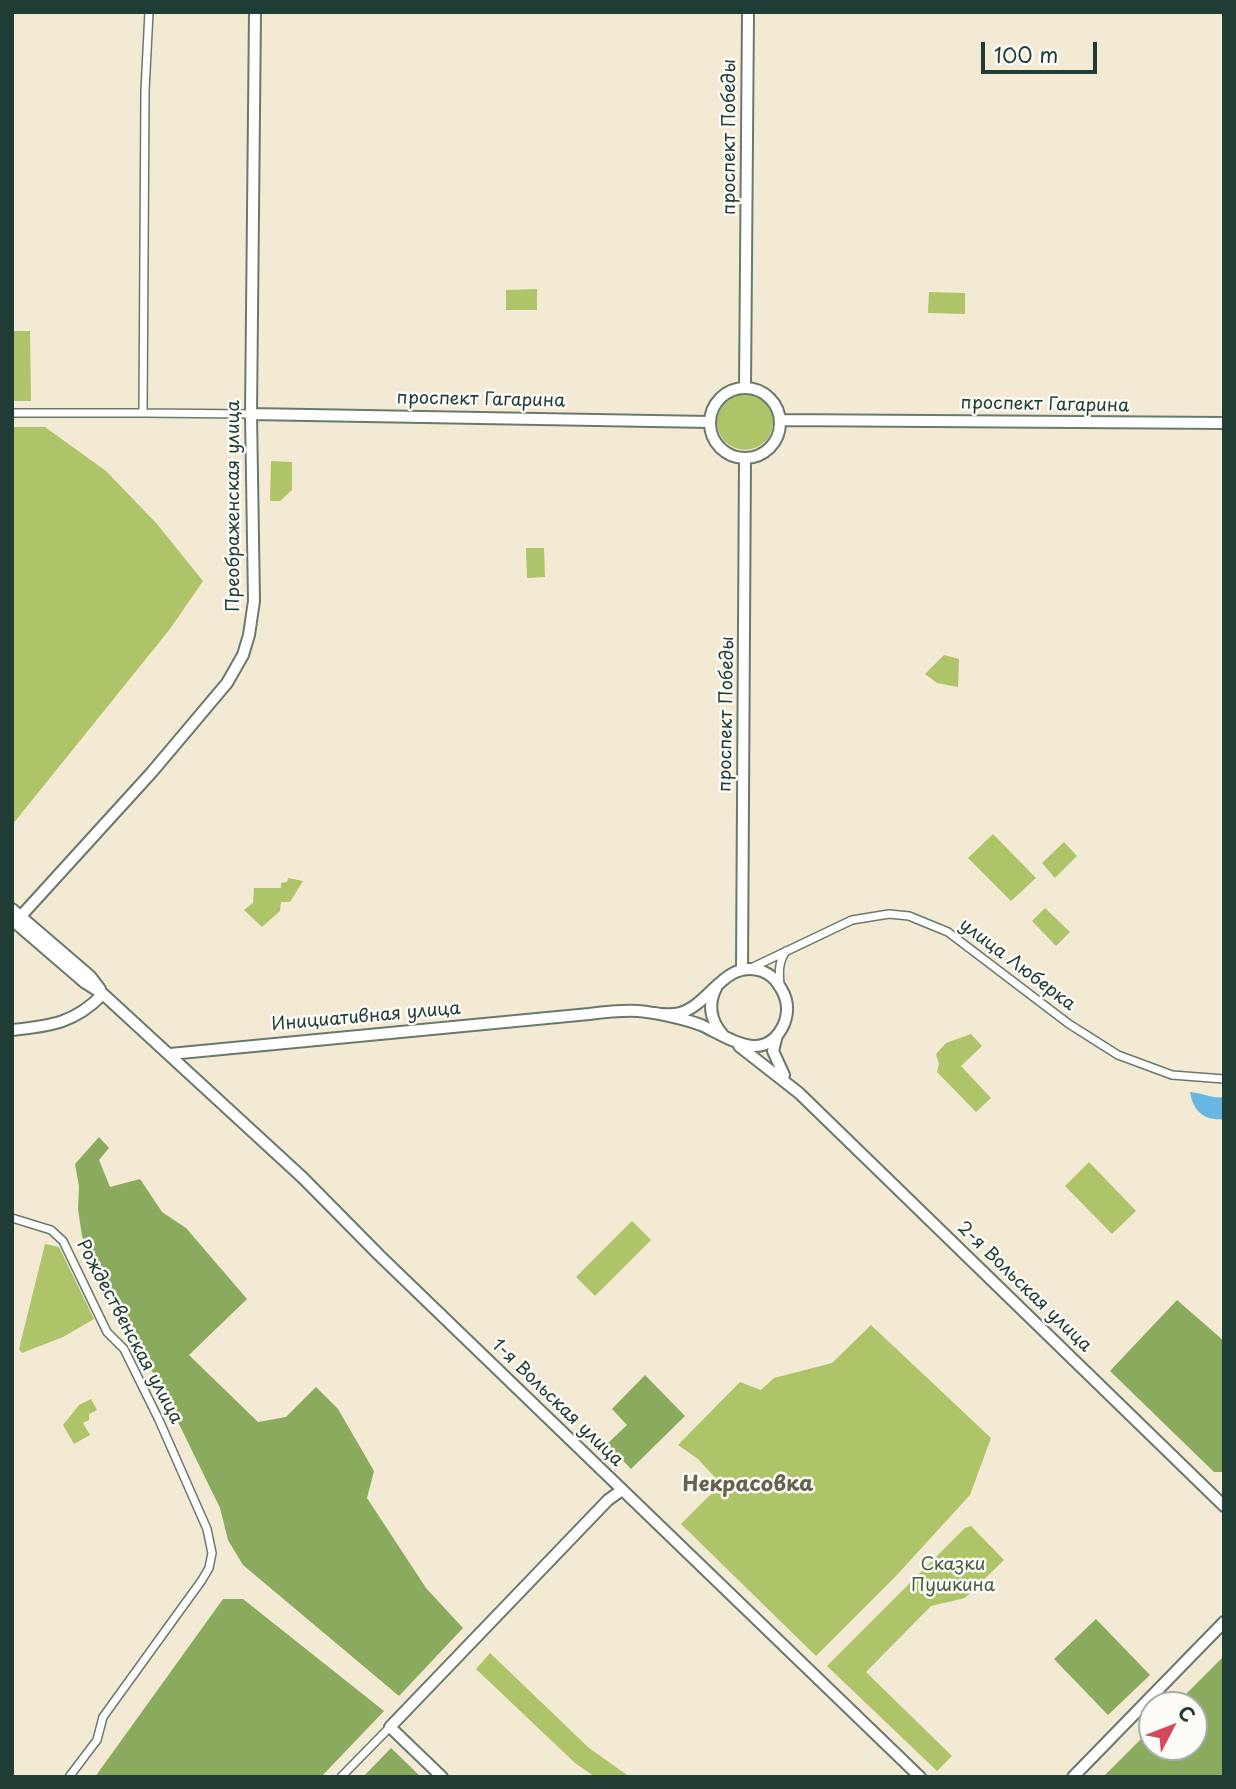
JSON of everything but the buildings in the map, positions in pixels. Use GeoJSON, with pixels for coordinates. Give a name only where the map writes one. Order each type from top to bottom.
{"type":"FeatureCollection","features":[{"type":"Feature","properties":{"kind":"street"},"geometry":{"type":"LineString","coordinates":[[143,413],[145,91],[149,12]]}},
{"type":"Feature","properties":{"kind":"street","name":"Преображенская улица"},"geometry":{"type":"LineString","coordinates":[[15,915],[194,722],[227,683],[243,655],[254,601],[251,414],[255,12]]}},
{"type":"Feature","properties":{"kind":"street","name":"проспект Победы"},"geometry":{"type":"LineString","coordinates":[[745,387],[748,12]]}},
{"type":"Feature","properties":{"kind":"street"},"geometry":{"type":"LineString","coordinates":[[745,387],[765,394],[773,401],[781,421],[775,443],[757,457],[746,459],[731,456],[720,448],[712,436],[710,422],[717,402],[724,394],[745,387]]}},
{"type":"Feature","properties":{"kind":"street"},"geometry":{"type":"LineString","coordinates":[[12,413],[251,414]]}},
{"type":"Feature","properties":{"kind":"street","name":"проспект Гагарина"},"geometry":{"type":"LineString","coordinates":[[251,414],[710,422]]}},
{"type":"Feature","properties":{"kind":"street","name":"проспект Гагарина"},"geometry":{"type":"LineString","coordinates":[[781,421],[1224,424]]}},
{"type":"Feature","properties":{"kind":"street","name":"проспект Победы"},"geometry":{"type":"LineString","coordinates":[[745,969],[746,459]]}},
{"type":"Feature","properties":{"kind":"street","name":"улица Люберка"},"geometry":{"type":"LineString","coordinates":[[745,969],[852,920],[889,914],[909,916],[948,932],[1069,1024],[1118,1055],[1172,1075],[1224,1079]]}},
{"type":"Feature","properties":{"kind":"street"},"geometry":{"type":"LineString","coordinates":[[15,915],[84,982],[103,994],[170,1054]]}},
{"type":"Feature","properties":{"kind":"street"},"geometry":{"type":"LineString","coordinates":[[780,986],[780,959],[789,948]]}},
{"type":"Feature","properties":{"kind":"street"},"geometry":{"type":"LineString","coordinates":[[722,980],[710,1006],[716,1028],[730,1040],[754,1046],[764,1043],[783,1026],[788,1006],[786,996],[767,973],[745,969]]}},
{"type":"Feature","properties":{"kind":"street","name":"Инициативная улица"},"geometry":{"type":"LineString","coordinates":[[170,1054],[589,1013],[637,1011],[668,1015],[684,1012],[722,980],[745,969]]}},
{"type":"Feature","properties":{"kind":"street"},"geometry":{"type":"LineString","coordinates":[[12,1030],[49,1026],[75,1017],[103,994]]}},
{"type":"Feature","properties":{"kind":"street","name":"Инициативная улица"},"geometry":{"type":"LineString","coordinates":[[655,1013],[693,1022],[730,1040]]}},
{"type":"Feature","properties":{"kind":"street","name":"2-я Вольская улица"},"geometry":{"type":"LineString","coordinates":[[777,1034],[773,1044],[774,1058],[799,1093]]}},
{"type":"Feature","properties":{"kind":"street","name":"2-я Вольская улица"},"geometry":{"type":"LineString","coordinates":[[730,1040],[754,1055],[799,1093],[1222,1500]]}},
{"type":"Feature","properties":{"kind":"street","name":"1-я Вольская улица"},"geometry":{"type":"LineString","coordinates":[[170,1054],[303,1178],[920,1777]]}},
{"type":"Feature","properties":{"kind":"street","name":"Рождественская улица"},"geometry":{"type":"LineString","coordinates":[[12,1218],[51,1230],[63,1241],[107,1332],[124,1349],[159,1420],[210,1539],[210,1561],[202,1580],[103,1717],[97,1740],[69,1777]]}},
{"type":"Feature","properties":{"kind":"street"},"geometry":{"type":"LineString","coordinates":[[341,1777],[608,1500],[622,1490]]}},
{"type":"Feature","properties":{"kind":"street"},"geometry":{"type":"LineString","coordinates":[[1073,1777],[1224,1622]]}},
{"type":"Feature","properties":{"kind":"street"},"geometry":{"type":"LineString","coordinates":[[390,1727],[442,1777]]}},
{"type":"Feature","properties":{"kind":"green space"},"geometry":{"type":"Polygon","coordinates":[[[537,289],[537,310],[506,310],[506,290],[537,289]]]}},
{"type":"Feature","properties":{"kind":"green space"},"geometry":{"type":"Polygon","coordinates":[[[929,292],[965,293],[965,314],[928,313],[929,292]]]}},
{"type":"Feature","properties":{"kind":"green space"},"geometry":{"type":"Polygon","coordinates":[[[12,331],[30,331],[31,401],[12,401],[12,331]]]}},
{"type":"Feature","properties":{"kind":"green space"},"geometry":{"type":"Polygon","coordinates":[[[739,394],[751,394],[765,402],[773,416],[771,433],[765,442],[751,450],[739,450],[722,438],[717,428],[717,416],[729,399],[739,394]]]}},
{"type":"Feature","properties":{"kind":"green space"},"geometry":{"type":"Polygon","coordinates":[[[12,427],[45,427],[106,471],[157,524],[203,581],[170,629],[12,825],[12,427]]]}},
{"type":"Feature","properties":{"kind":"green space"},"geometry":{"type":"Polygon","coordinates":[[[271,461],[292,462],[292,490],[280,501],[270,501],[271,461]]]}},
{"type":"Feature","properties":{"kind":"green space"},"geometry":{"type":"Polygon","coordinates":[[[526,548],[544,548],[545,577],[527,578],[526,548]]]}},
{"type":"Feature","properties":{"kind":"green space"},"geometry":{"type":"Polygon","coordinates":[[[944,655],[959,659],[958,687],[937,683],[925,674],[944,655]]]}},
{"type":"Feature","properties":{"kind":"green space"},"geometry":{"type":"Polygon","coordinates":[[[993,834],[1036,878],[1011,901],[968,858],[993,834]]]}},
{"type":"Feature","properties":{"kind":"green space"},"geometry":{"type":"Polygon","coordinates":[[[1064,842],[1077,856],[1055,878],[1042,863],[1064,842]]]}},
{"type":"Feature","properties":{"kind":"green space"},"geometry":{"type":"Polygon","coordinates":[[[288,878],[303,881],[290,902],[281,902],[280,911],[262,927],[244,910],[253,903],[254,888],[281,888],[281,883],[287,882],[288,878]]]}},
{"type":"Feature","properties":{"kind":"green space"},"geometry":{"type":"Polygon","coordinates":[[[1045,908],[1070,932],[1056,946],[1032,921],[1045,908]]]}},
{"type":"Feature","properties":{"kind":"green space"},"geometry":{"type":"Polygon","coordinates":[[[971,1034],[982,1046],[961,1066],[991,1098],[976,1112],[937,1072],[939,1064],[936,1054],[946,1043],[971,1034]]]}},
{"type":"Feature","properties":{"kind":"green space"},"geometry":{"type":"Polygon","coordinates":[[[99,1137],[109,1148],[99,1160],[110,1187],[140,1179],[162,1212],[186,1228],[247,1299],[189,1355],[258,1422],[286,1417],[316,1387],[338,1409],[374,1471],[367,1498],[426,1588],[463,1628],[399,1696],[243,1565],[228,1540],[220,1508],[156,1377],[135,1346],[82,1236],[75,1164],[99,1137]]]}},
{"type":"Feature","properties":{"kind":"green space"},"geometry":{"type":"Polygon","coordinates":[[[1089,1162],[1136,1211],[1112,1234],[1065,1186],[1089,1162]]]}},
{"type":"Feature","properties":{"kind":"green space"},"geometry":{"type":"Polygon","coordinates":[[[632,1221],[651,1240],[595,1296],[576,1277],[632,1221]]]}},
{"type":"Feature","properties":{"kind":"green space"},"geometry":{"type":"Polygon","coordinates":[[[45,1244],[59,1247],[94,1319],[63,1337],[22,1353],[19,1349],[45,1244]]]}},
{"type":"Feature","properties":{"kind":"green space"},"geometry":{"type":"Polygon","coordinates":[[[1177,1300],[1224,1341],[1224,1472],[1214,1472],[1110,1371],[1177,1300]]]}},
{"type":"Feature","properties":{"kind":"green space"},"geometry":{"type":"Polygon","coordinates":[[[871,1325],[991,1438],[970,1495],[895,1577],[816,1656],[681,1524],[721,1484],[698,1459],[678,1445],[740,1382],[761,1390],[774,1378],[832,1363],[871,1325]]]}},
{"type":"Feature","properties":{"kind":"green space"},"geometry":{"type":"Polygon","coordinates":[[[645,1375],[685,1416],[631,1469],[607,1444],[627,1425],[612,1409],[645,1375]]]}},
{"type":"Feature","properties":{"kind":"green space"},"geometry":{"type":"Polygon","coordinates":[[[91,1399],[97,1410],[89,1414],[89,1420],[83,1423],[90,1435],[74,1444],[63,1425],[79,1405],[91,1399]]]}},
{"type":"Feature","properties":{"kind":"green space","name":"Сказки Пушкина"},"geometry":{"type":"Polygon","coordinates":[[[971,1526],[1004,1560],[965,1598],[931,1606],[866,1672],[952,1756],[937,1771],[827,1666],[965,1528],[971,1526]]]}},
{"type":"Feature","properties":{"kind":"green space"},"geometry":{"type":"Polygon","coordinates":[[[223,1599],[243,1599],[384,1711],[321,1777],[95,1777],[223,1599]]]}},
{"type":"Feature","properties":{"kind":"green space"},"geometry":{"type":"Polygon","coordinates":[[[1096,1619],[1150,1675],[1108,1715],[1054,1659],[1096,1619]]]}},
{"type":"Feature","properties":{"kind":"green space"},"geometry":{"type":"Polygon","coordinates":[[[490,1653],[589,1748],[630,1777],[595,1777],[575,1763],[476,1669],[490,1653]]]}},
{"type":"Feature","properties":{"kind":"green space"},"geometry":{"type":"Polygon","coordinates":[[[1224,1656],[1224,1777],[1103,1777],[1138,1742],[1138,1761],[1208,1761],[1208,1691],[1189,1691],[1224,1656]]]}},
{"type":"Feature","properties":{"kind":"green space"},"geometry":{"type":"Polygon","coordinates":[[[391,1748],[421,1777],[363,1777],[391,1748]]]}},
{"type":"Feature","properties":{"kind":"water"},"geometry":{"type":"Polygon","coordinates":[[[1190,1092],[1224,1097],[1224,1119],[1211,1118],[1201,1113],[1194,1105],[1190,1092]]]}},
{"type":"Feature","properties":{"kind":"district","name":"Некрасовка"},"geometry":{"type":"Point","coordinates":[748,1485]}}]}
